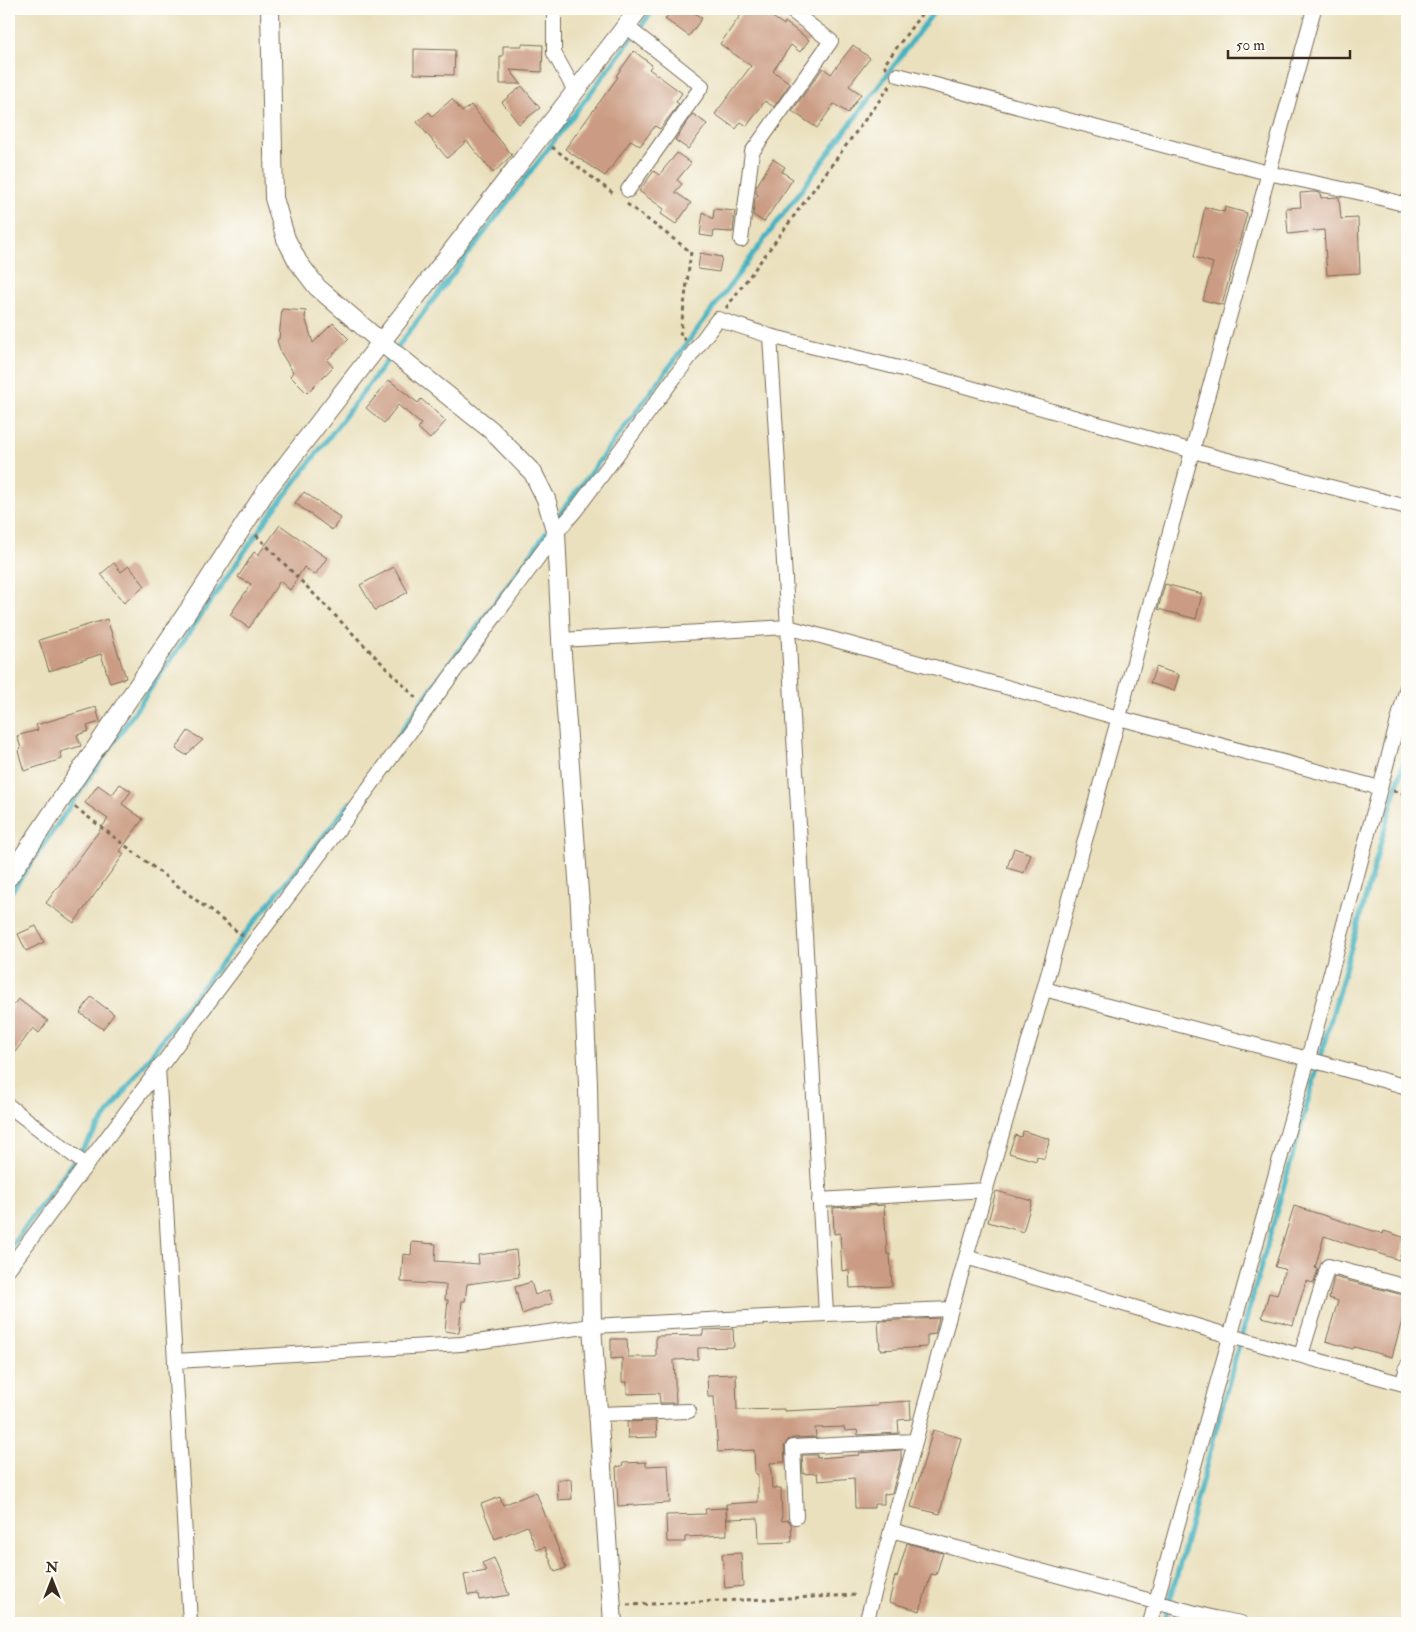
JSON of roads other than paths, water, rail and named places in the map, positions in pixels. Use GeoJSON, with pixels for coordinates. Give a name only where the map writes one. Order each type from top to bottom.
{"type":"FeatureCollection","features":[{"type":"Feature","properties":{"kind":"street"},"geometry":{"type":"LineString","coordinates":[[270,9],[274,198],[286,239],[298,262],[317,287],[382,343],[491,430],[533,473],[546,499],[556,533],[561,640],[581,916],[588,1084],[592,1326],[612,1615]]}},
{"type":"Feature","properties":{"kind":"street"},"geometry":{"type":"LineString","coordinates":[[554,9],[554,53],[575,92]]}},
{"type":"Feature","properties":{"kind":"street"},"geometry":{"type":"LineString","coordinates":[[9,877],[194,602],[266,491],[639,9]]}},
{"type":"Feature","properties":{"kind":"street"},"geometry":{"type":"LineString","coordinates":[[741,240],[752,152],[831,41],[789,9]]}},
{"type":"Feature","properties":{"kind":"street"},"geometry":{"type":"LineString","coordinates":[[866,1623],[951,1309],[1044,989],[1314,9]]}},
{"type":"Feature","properties":{"kind":"street"},"geometry":{"type":"LineString","coordinates":[[622,195],[702,86],[626,26]]}},
{"type":"Feature","properties":{"kind":"street"},"geometry":{"type":"LineString","coordinates":[[898,75],[1268,173],[1366,194],[1407,205]]}},
{"type":"Feature","properties":{"kind":"street"},"geometry":{"type":"LineString","coordinates":[[9,1268],[556,533],[575,511],[718,319],[770,336],[915,372],[1193,452],[1407,507]]}},
{"type":"Feature","properties":{"kind":"street"},"geometry":{"type":"LineString","coordinates":[[770,336],[826,1314]]}},
{"type":"Feature","properties":{"kind":"street"},"geometry":{"type":"LineString","coordinates":[[561,640],[788,627],[1380,788]]}},
{"type":"Feature","properties":{"kind":"street"},"geometry":{"type":"LineString","coordinates":[[1150,1623],[1308,1058],[1407,687]]}},
{"type":"Feature","properties":{"kind":"street"},"geometry":{"type":"LineString","coordinates":[[1044,989],[1308,1058],[1407,1087]]}},
{"type":"Feature","properties":{"kind":"street"},"geometry":{"type":"LineString","coordinates":[[158,1067],[190,1623]]}},
{"type":"Feature","properties":{"kind":"street"},"geometry":{"type":"LineString","coordinates":[[9,1106],[86,1165]]}},
{"type":"Feature","properties":{"kind":"street"},"geometry":{"type":"LineString","coordinates":[[819,1200],[986,1190]]}},
{"type":"Feature","properties":{"kind":"street"},"geometry":{"type":"LineString","coordinates":[[966,1257],[1230,1336],[1405,1384],[1407,1366]]}},
{"type":"Feature","properties":{"kind":"street"},"geometry":{"type":"LineString","coordinates":[[1301,1355],[1328,1266],[1407,1287]]}},
{"type":"Feature","properties":{"kind":"street"},"geometry":{"type":"LineString","coordinates":[[176,1361],[461,1344],[592,1326],[951,1309]]}},
{"type":"Feature","properties":{"kind":"street"},"geometry":{"type":"LineString","coordinates":[[598,1414],[689,1411]]}},
{"type":"Feature","properties":{"kind":"street"},"geometry":{"type":"LineString","coordinates":[[796,1517],[793,1447],[915,1441]]}},
{"type":"Feature","properties":{"kind":"street"},"geometry":{"type":"LineString","coordinates":[[891,1530],[1156,1602],[1241,1623]]}},
{"type":"Feature","properties":{"kind":"waterway"},"geometry":{"type":"LineString","coordinates":[[9,895],[267,519],[654,9]]}},
{"type":"Feature","properties":{"kind":"waterway"},"geometry":{"type":"LineString","coordinates":[[556,519],[936,9]]}},
{"type":"Feature","properties":{"kind":"waterway"},"geometry":{"type":"LineString","coordinates":[[396,740],[416,709],[550,528]]}},
{"type":"Feature","properties":{"kind":"waterway"},"geometry":{"type":"LineString","coordinates":[[1164,1623],[1235,1359],[1407,750]]}},
{"type":"Feature","properties":{"kind":"waterway"},"geometry":{"type":"LineString","coordinates":[[9,1249],[189,1003],[350,803]]}}]}
